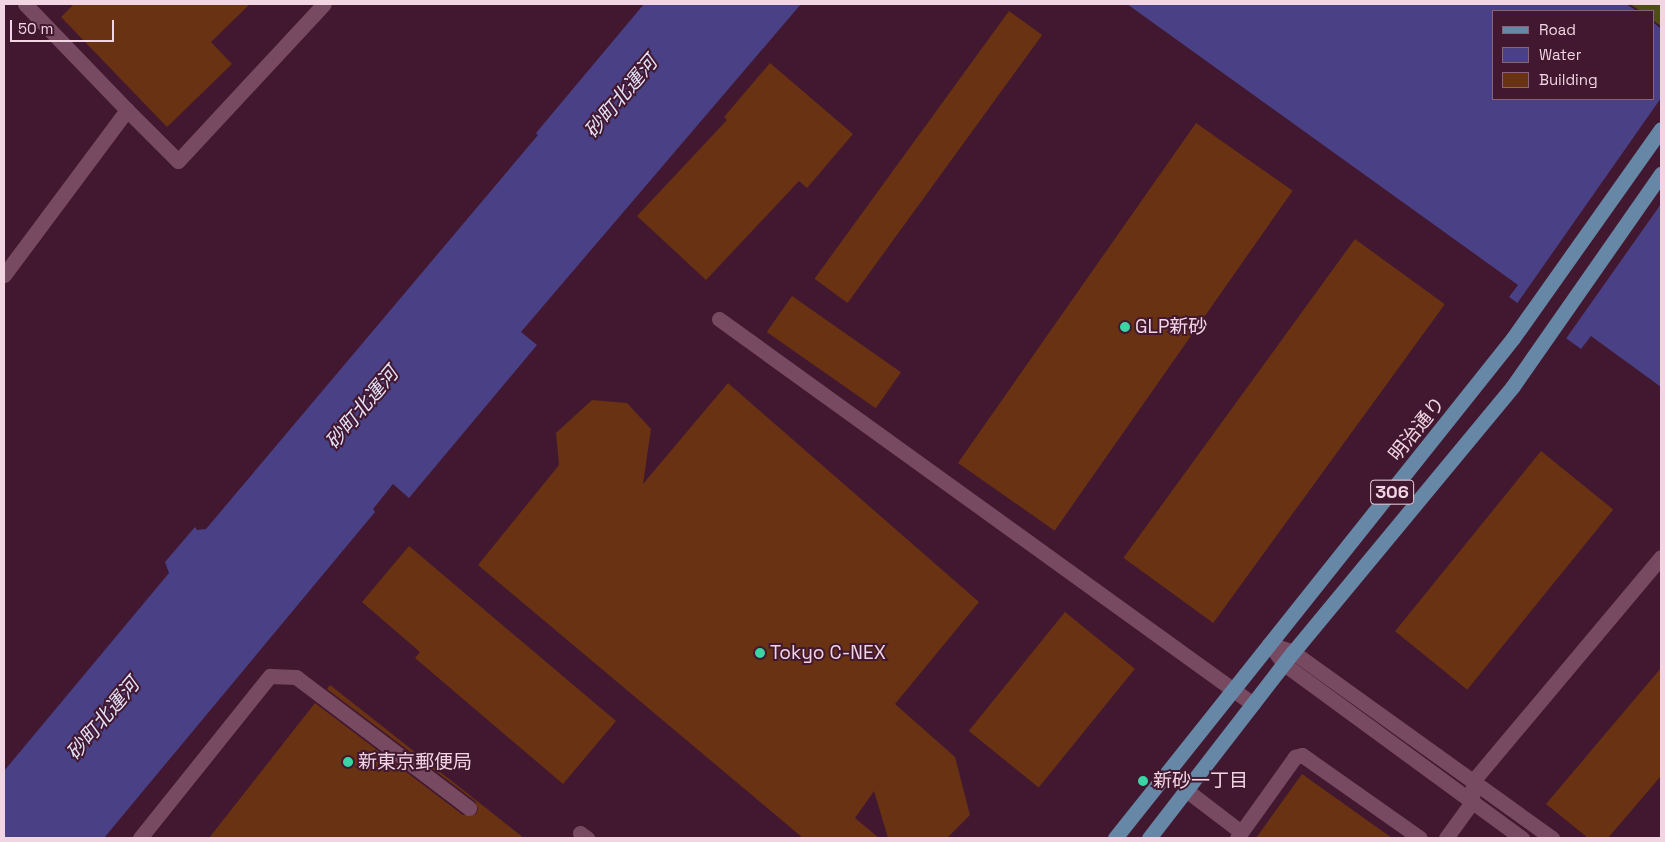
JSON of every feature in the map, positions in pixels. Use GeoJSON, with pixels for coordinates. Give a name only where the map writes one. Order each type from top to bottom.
{"type":"FeatureCollection","features":[{"type":"Feature","properties":{"kind":"main road","name":"明治通り"},"geometry":{"type":"LineString","coordinates":[[1115,838],[1514,338],[1661,129]]}},
{"type":"Feature","properties":{"kind":"main road","name":"306"},"geometry":{"type":"LineString","coordinates":[[1148,838],[1289,658],[1513,386],[1661,174]]}},
{"type":"Feature","properties":{"kind":"street"},"geometry":{"type":"LineString","coordinates":[[25,4],[178,161],[324,4]]}},
{"type":"Feature","properties":{"kind":"street"},"geometry":{"type":"LineString","coordinates":[[4,275],[128,110]]}},
{"type":"Feature","properties":{"kind":"street"},"geometry":{"type":"LineString","coordinates":[[719,319],[1253,704]]}},
{"type":"Feature","properties":{"kind":"street"},"geometry":{"type":"LineString","coordinates":[[1446,838],[1472,802],[1473,781],[1661,557]]}},
{"type":"Feature","properties":{"kind":"street"},"geometry":{"type":"LineString","coordinates":[[1269,644],[1473,781],[1552,838]]}},
{"type":"Feature","properties":{"kind":"street"},"geometry":{"type":"LineString","coordinates":[[1289,658],[1472,802],[1522,838]]}},
{"type":"Feature","properties":{"kind":"street"},"geometry":{"type":"LineString","coordinates":[[140,838],[270,676],[296,677],[469,808]]}},
{"type":"Feature","properties":{"kind":"street"},"geometry":{"type":"LineString","coordinates":[[1186,790],[1239,835],[1295,757],[1302,756],[1420,838]]}},
{"type":"Feature","properties":{"kind":"shaded area"},"geometry":{"type":"Polygon","coordinates":[[[1630,4],[1661,4],[1661,26],[1655,22],[1655,10],[1639,10],[1630,4]]]}},
{"type":"Feature","properties":{"kind":"water","name":"砂町北運河"},"geometry":{"type":"Polygon","coordinates":[[[644,4],[801,4],[521,332],[537,345],[409,498],[393,484],[373,509],[375,512],[104,838],[4,838],[4,771],[169,573],[165,562],[195,527],[197,530],[206,529],[538,135],[536,133],[644,4]]]}},
{"type":"Feature","properties":{"kind":"water"},"geometry":{"type":"Polygon","coordinates":[[[1127,4],[1626,4],[1635,10],[1492,10],[1492,100],[1655,100],[1655,24],[1661,29],[1661,387],[1591,336],[1581,349],[1509,297],[1518,285],[1127,4]]]}},
{"type":"Feature","properties":{"kind":"pier"},"geometry":{"type":"Polygon","coordinates":[[[1661,98],[1661,204],[1565,340],[1516,305],[1661,98]]]}},
{"type":"Feature","properties":{"kind":"building"},"geometry":{"type":"Polygon","coordinates":[[[74,4],[250,4],[211,42],[232,64],[167,127],[61,17],[74,4]]]}},
{"type":"Feature","properties":{"kind":"building"},"geometry":{"type":"Polygon","coordinates":[[[1009,11],[1042,35],[848,303],[814,279],[1009,11]]]}},
{"type":"Feature","properties":{"kind":"building"},"geometry":{"type":"Polygon","coordinates":[[[770,63],[853,134],[807,188],[799,181],[706,280],[637,216],[727,120],[724,117],[770,63]]]}},
{"type":"Feature","properties":{"kind":"building","name":"GLP新砂"},"geometry":{"type":"Polygon","coordinates":[[[1196,123],[1293,191],[1055,531],[958,463],[1196,123]]]}},
{"type":"Feature","properties":{"kind":"building"},"geometry":{"type":"Polygon","coordinates":[[[1355,239],[1445,304],[1213,623],[1123,558],[1355,239]]]}},
{"type":"Feature","properties":{"kind":"building"},"geometry":{"type":"Polygon","coordinates":[[[792,296],[901,372],[876,408],[767,332],[792,296]]]}},
{"type":"Feature","properties":{"kind":"building","name":"Tokyo C-NEX"},"geometry":{"type":"Polygon","coordinates":[[[728,383],[979,602],[895,704],[955,757],[970,815],[947,838],[888,838],[874,791],[855,818],[879,838],[803,838],[478,565],[559,465],[556,433],[592,400],[627,403],[651,429],[643,484],[728,383]]]}},
{"type":"Feature","properties":{"kind":"building"},"geometry":{"type":"Polygon","coordinates":[[[1541,451],[1613,510],[1467,690],[1395,631],[1541,451]]]}},
{"type":"Feature","properties":{"kind":"building"},"geometry":{"type":"Polygon","coordinates":[[[409,546],[616,721],[563,784],[415,658],[420,652],[362,602],[409,546]]]}},
{"type":"Feature","properties":{"kind":"building"},"geometry":{"type":"Polygon","coordinates":[[[1065,612],[1135,669],[1039,788],[969,731],[1065,612]]]}},
{"type":"Feature","properties":{"kind":"building"},"geometry":{"type":"Polygon","coordinates":[[[1661,668],[1661,776],[1608,838],[1588,838],[1546,804],[1661,668]]]}},
{"type":"Feature","properties":{"kind":"building","name":"新東京郵便局"},"geometry":{"type":"Polygon","coordinates":[[[330,685],[524,838],[209,838],[315,703],[463,815],[476,814],[478,809],[475,801],[327,689],[330,685]]]}},
{"type":"Feature","properties":{"kind":"building"},"geometry":{"type":"Polygon","coordinates":[[[1302,774],[1392,838],[1256,838],[1302,774]]]}},
{"type":"Feature","properties":{"kind":"place","name":"GLP新砂"},"geometry":{"type":"Point","coordinates":[1125,327]}},
{"type":"Feature","properties":{"kind":"place","name":"Tokyo C-NEX"},"geometry":{"type":"Point","coordinates":[760,653]}},
{"type":"Feature","properties":{"kind":"place","name":"新東京郵便局"},"geometry":{"type":"Point","coordinates":[348,762]}},
{"type":"Feature","properties":{"kind":"place","name":"新砂一丁目"},"geometry":{"type":"Point","coordinates":[1143,781]}}]}
